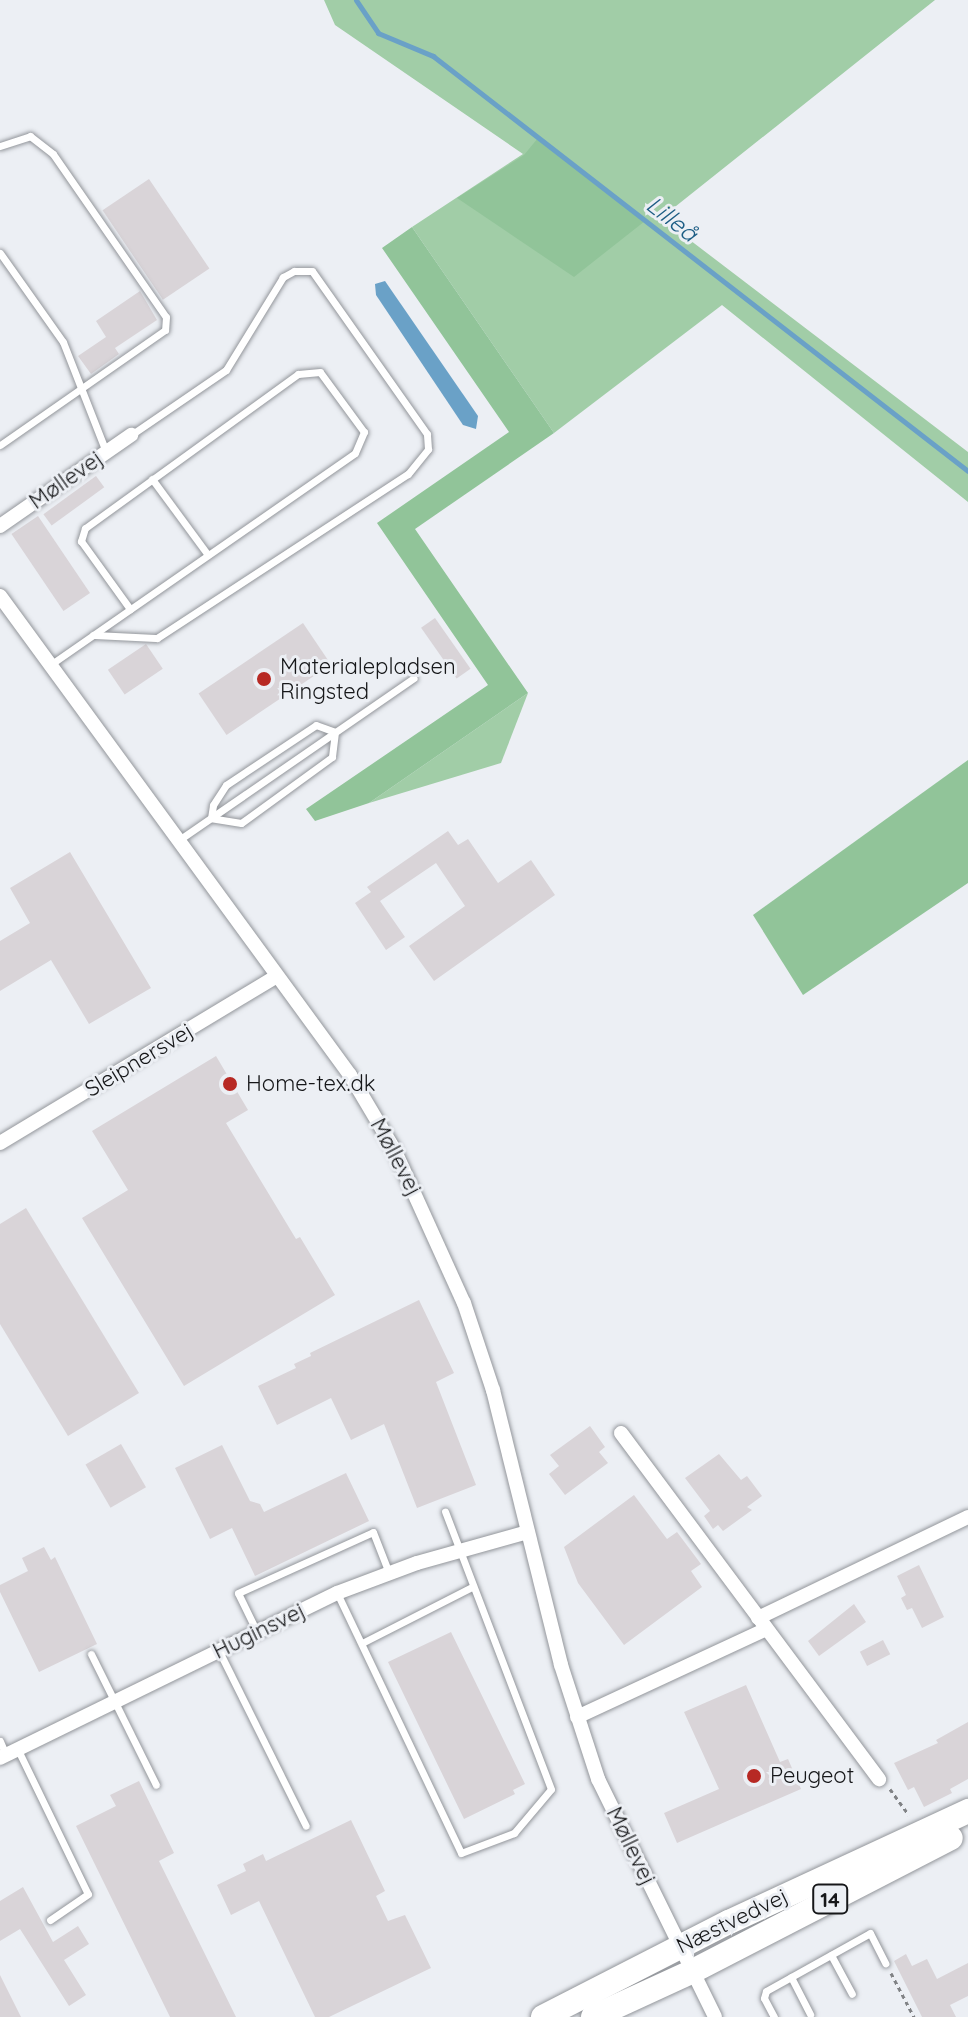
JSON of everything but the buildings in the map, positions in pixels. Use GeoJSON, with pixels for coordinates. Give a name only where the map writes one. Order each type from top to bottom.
{"type":"FeatureCollection","features":[{"type":"Feature","properties":{"kind":"main road","name":"Næstvedvej"},"geometry":{"type":"LineString","coordinates":[[543,2017],[681,1947],[968,1811]]}},
{"type":"Feature","properties":{"kind":"main road","name":"Næstvedvej"},"geometry":{"type":"LineString","coordinates":[[593,2017],[693,1971],[968,1830]]}},
{"type":"Feature","properties":{"kind":"street","name":"Møllevej"},"geometry":{"type":"LineString","coordinates":[[0,526],[131,435]]}},
{"type":"Feature","properties":{"kind":"street","name":"Møllevej"},"geometry":{"type":"LineString","coordinates":[[0,596],[350,1075],[394,1149],[464,1303],[493,1390],[577,1717],[598,1779],[715,2017]]}},
{"type":"Feature","properties":{"kind":"street","name":"Sleipnersvej"},"geometry":{"type":"LineString","coordinates":[[0,1143],[277,976]]}},
{"type":"Feature","properties":{"kind":"street"},"geometry":{"type":"LineString","coordinates":[[621,1433],[879,1779]]}},
{"type":"Feature","properties":{"kind":"street"},"geometry":{"type":"LineString","coordinates":[[577,1717],[968,1517]]}},
{"type":"Feature","properties":{"kind":"street","name":"Huginsvej"},"geometry":{"type":"LineString","coordinates":[[6,1751],[117,1701],[337,1593],[389,1573],[528,1532]]}},
{"type":"Feature","properties":{"kind":"lane"},"geometry":{"type":"LineString","coordinates":[[0,146],[30,136],[53,154],[166,317],[165,330],[0,445]]}},
{"type":"Feature","properties":{"kind":"lane"},"geometry":{"type":"LineString","coordinates":[[0,253],[63,342],[106,452]]}},
{"type":"Feature","properties":{"kind":"lane"},"geometry":{"type":"LineString","coordinates":[[93,635],[157,638],[408,474],[428,449],[427,434],[312,271],[294,271],[283,277],[226,370],[131,435]]}},
{"type":"Feature","properties":{"kind":"lane"},"geometry":{"type":"LineString","coordinates":[[50,665],[355,453],[364,432],[320,372],[298,374],[85,528],[81,541],[130,609]]}},
{"type":"Feature","properties":{"kind":"lane"},"geometry":{"type":"LineString","coordinates":[[152,479],[208,555]]}},
{"type":"Feature","properties":{"kind":"lane"},"geometry":{"type":"LineString","coordinates":[[178,840],[414,678]]}},
{"type":"Feature","properties":{"kind":"lane"},"geometry":{"type":"LineString","coordinates":[[211,818],[213,805],[226,785],[316,725],[335,732]]}},
{"type":"Feature","properties":{"kind":"lane"},"geometry":{"type":"LineString","coordinates":[[211,818],[241,823],[267,805],[332,757],[335,732]]}},
{"type":"Feature","properties":{"kind":"lane"},"geometry":{"type":"LineString","coordinates":[[337,1593],[461,1853],[514,1833],[551,1789],[445,1512]]}},
{"type":"Feature","properties":{"kind":"lane"},"geometry":{"type":"LineString","coordinates":[[257,1632],[238,1593],[373,1532],[389,1573]]}},
{"type":"Feature","properties":{"kind":"lane"},"geometry":{"type":"LineString","coordinates":[[362,1643],[472,1587]]}},
{"type":"Feature","properties":{"kind":"lane"},"geometry":{"type":"LineString","coordinates":[[219,1651],[306,1826]]}},
{"type":"Feature","properties":{"kind":"lane"},"geometry":{"type":"LineString","coordinates":[[91,1654],[117,1701],[156,1785]]}},
{"type":"Feature","properties":{"kind":"lane"},"geometry":{"type":"LineString","coordinates":[[6,1751],[88,1894],[50,1920]]}},
{"type":"Feature","properties":{"kind":"lane"},"geometry":{"type":"LineString","coordinates":[[774,2017],[764,1998],[766,1991],[870,1933],[885,1963]]}},
{"type":"Feature","properties":{"kind":"lane"},"geometry":{"type":"LineString","coordinates":[[831,1955],[852,1994]]}},
{"type":"Feature","properties":{"kind":"lane"},"geometry":{"type":"LineString","coordinates":[[791,1977],[810,2014]]}},
{"type":"Feature","properties":{"kind":"path"},"geometry":{"type":"LineString","coordinates":[[879,1779],[923,1833]]}},
{"type":"Feature","properties":{"kind":"path"},"geometry":{"type":"LineString","coordinates":[[885,1963],[914,2017]]}},
{"type":"Feature","properties":{"kind":"green space"},"geometry":{"type":"Polygon","coordinates":[[[324,0],[935,0],[661,218],[968,452],[968,502],[722,305],[554,433],[412,227],[523,154],[335,25],[324,0]]]}},
{"type":"Feature","properties":{"kind":"green space"},"geometry":{"type":"Polygon","coordinates":[[[538,138],[645,221],[574,277],[457,198],[524,155],[538,138]]]}},
{"type":"Feature","properties":{"kind":"green space"},"geometry":{"type":"Polygon","coordinates":[[[412,227],[554,433],[415,529],[528,693],[369,803],[315,821],[306,809],[488,685],[377,523],[509,432],[382,248],[412,227]]]}},
{"type":"Feature","properties":{"kind":"green space"},"geometry":{"type":"Polygon","coordinates":[[[528,693],[501,763],[369,803],[528,693]]]}},
{"type":"Feature","properties":{"kind":"green space"},"geometry":{"type":"Polygon","coordinates":[[[968,760],[968,883],[803,995],[753,915],[968,760]]]}},
{"type":"Feature","properties":{"kind":"water"},"geometry":{"type":"Polygon","coordinates":[[[385,281],[478,416],[476,429],[463,425],[376,295],[375,284],[385,281]]]}},
{"type":"Feature","properties":{"kind":"waterway","name":"Lilleå"},"geometry":{"type":"LineString","coordinates":[[356,0],[378,33],[433,56],[968,471]]}},
{"type":"Feature","properties":{"kind":"place","name":"Materialepladsen Ringsted"},"geometry":{"type":"Point","coordinates":[264,679]}},
{"type":"Feature","properties":{"kind":"place","name":"Home-tex.dk"},"geometry":{"type":"Point","coordinates":[230,1084]}},
{"type":"Feature","properties":{"kind":"place","name":"Peugeot"},"geometry":{"type":"Point","coordinates":[754,1776]}}]}
